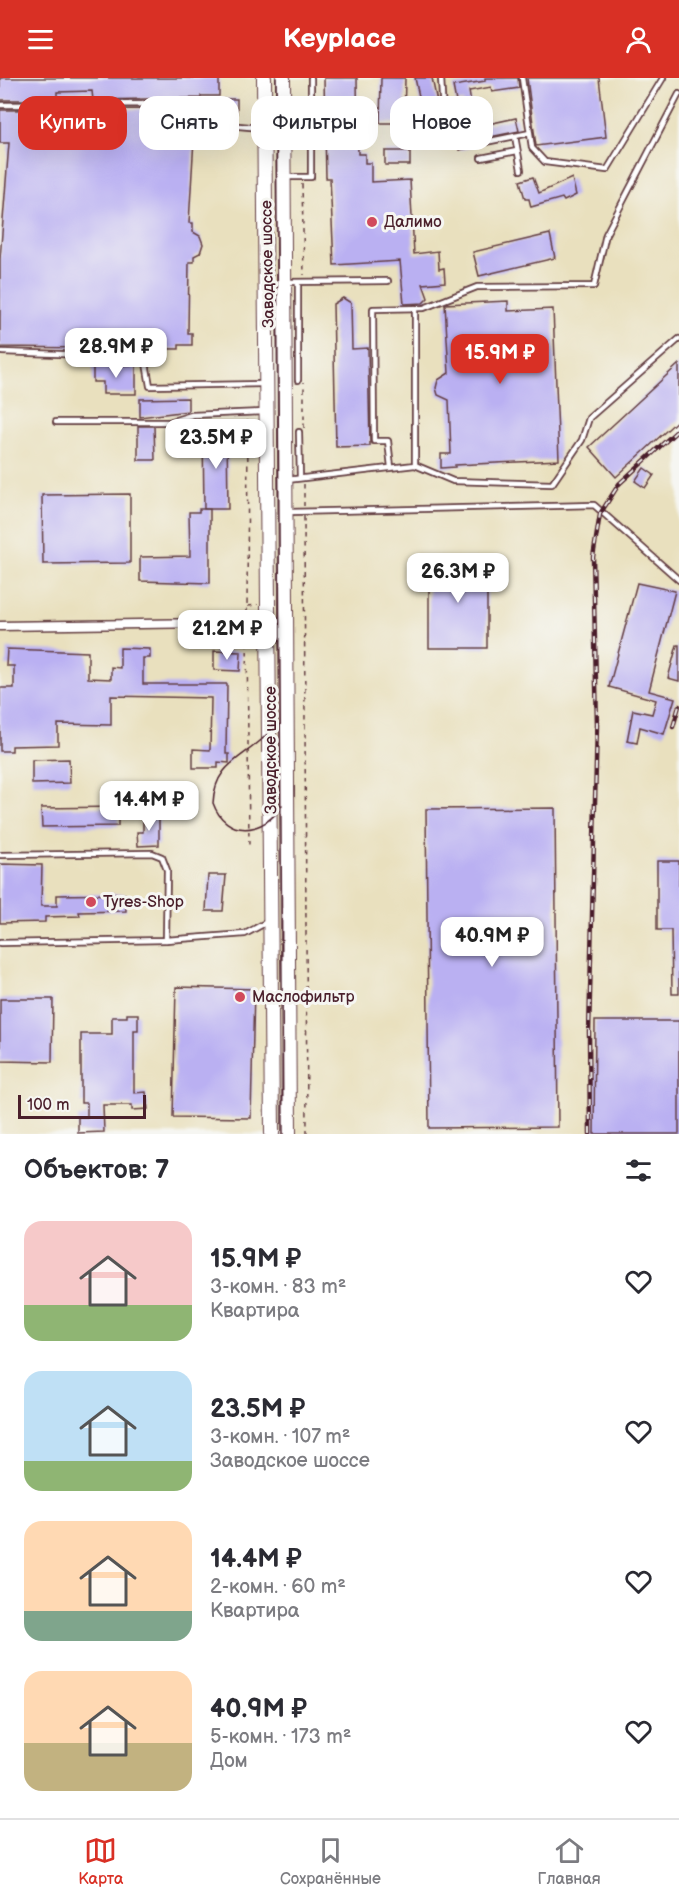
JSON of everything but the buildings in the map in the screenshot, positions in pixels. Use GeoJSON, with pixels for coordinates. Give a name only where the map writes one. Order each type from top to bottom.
{"type":"FeatureCollection","features":[{"type":"Feature","properties":{"kind":"main road","name":"Заводское шоссе"},"geometry":{"type":"LineString","coordinates":[[264,78],[264,96]]}},
{"type":"Feature","properties":{"kind":"main road","name":"Заводское шоссе"},"geometry":{"type":"LineString","coordinates":[[283,78],[284,177],[291,283],[286,480],[289,1134]]}},
{"type":"Feature","properties":{"kind":"main road","name":"Заводское шоссе"},"geometry":{"type":"LineString","coordinates":[[264,150],[272,1134]]}},
{"type":"Feature","properties":{"kind":"street"},"geometry":{"type":"LineString","coordinates":[[0,626],[287,622]]}},
{"type":"Feature","properties":{"kind":"lane"},"geometry":{"type":"LineString","coordinates":[[284,177],[311,177],[311,78]]}},
{"type":"Feature","properties":{"kind":"lane"},"geometry":{"type":"LineString","coordinates":[[441,78],[442,96]]}},
{"type":"Feature","properties":{"kind":"lane"},"geometry":{"type":"LineString","coordinates":[[522,78],[532,148],[545,162],[607,170],[663,78]]}},
{"type":"Feature","properties":{"kind":"lane"},"geometry":{"type":"LineString","coordinates":[[391,467],[388,441],[374,441],[373,309],[424,308],[477,287],[594,286],[606,234],[679,94]]}},
{"type":"Feature","properties":{"kind":"lane"},"geometry":{"type":"LineString","coordinates":[[0,105],[176,104],[194,122],[251,127]]}},
{"type":"Feature","properties":{"kind":"lane"},"geometry":{"type":"LineString","coordinates":[[493,141],[530,133]]}},
{"type":"Feature","properties":{"kind":"lane"},"geometry":{"type":"LineString","coordinates":[[515,136],[521,170]]}},
{"type":"Feature","properties":{"kind":"lane"},"geometry":{"type":"LineString","coordinates":[[480,158],[517,151]]}},
{"type":"Feature","properties":{"kind":"lane"},"geometry":{"type":"LineString","coordinates":[[298,380],[291,283],[388,281]]}},
{"type":"Feature","properties":{"kind":"lane"},"geometry":{"type":"LineString","coordinates":[[415,308],[415,465]]}},
{"type":"Feature","properties":{"kind":"lane"},"geometry":{"type":"LineString","coordinates":[[286,480],[415,465],[453,481],[552,484],[582,440],[589,418],[679,339]]}},
{"type":"Feature","properties":{"kind":"lane"},"geometry":{"type":"LineString","coordinates":[[2,352],[145,357],[150,386],[265,384]]}},
{"type":"Feature","properties":{"kind":"lane"},"geometry":{"type":"LineString","coordinates":[[56,422],[169,422],[192,415],[265,412]]}},
{"type":"Feature","properties":{"kind":"lane"},"geometry":{"type":"LineString","coordinates":[[301,432],[302,478]]}},
{"type":"Feature","properties":{"kind":"lane"},"geometry":{"type":"LineString","coordinates":[[286,513],[594,506],[679,580]]}},
{"type":"Feature","properties":{"kind":"lane"},"geometry":{"type":"LineString","coordinates":[[0,855],[152,853],[162,857],[167,870],[166,940]]}},
{"type":"Feature","properties":{"kind":"lane"},"geometry":{"type":"LineString","coordinates":[[0,943],[166,940],[245,934],[270,920]]}},
{"type":"Feature","properties":{"kind":"path"},"geometry":{"type":"LineString","coordinates":[[302,177],[304,283]]}},
{"type":"Feature","properties":{"kind":"path"},"geometry":{"type":"LineString","coordinates":[[301,432],[304,374]]}},
{"type":"Feature","properties":{"kind":"path"},"geometry":{"type":"LineString","coordinates":[[302,478],[308,1134]]}},
{"type":"Feature","properties":{"kind":"tram line"},"geometry":{"type":"LineString","coordinates":[[276,78],[283,1134]]}},
{"type":"Feature","properties":{"kind":"tram line"},"geometry":{"type":"LineString","coordinates":[[277,721],[268,733],[221,775],[215,787],[213,803],[219,815],[227,823],[246,829],[265,822],[282,805]]}},
{"type":"Feature","properties":{"kind":"railway"},"geometry":{"type":"LineString","coordinates":[[590,1134],[589,1032],[597,725],[593,557],[600,514],[619,484],[679,429]]}},
{"type":"Feature","properties":{"kind":"railway"},"geometry":{"type":"LineString","coordinates":[[673,727],[679,706]]}},
{"type":"Feature","properties":{"kind":"place","name":"Далимо"},"geometry":{"type":"Point","coordinates":[372,222]}},
{"type":"Feature","properties":{"kind":"place","name":"Tyres-Shop"},"geometry":{"type":"Point","coordinates":[91,902]}},
{"type":"Feature","properties":{"kind":"place","name":"Маслофильтр"},"geometry":{"type":"Point","coordinates":[240,997]}}]}
